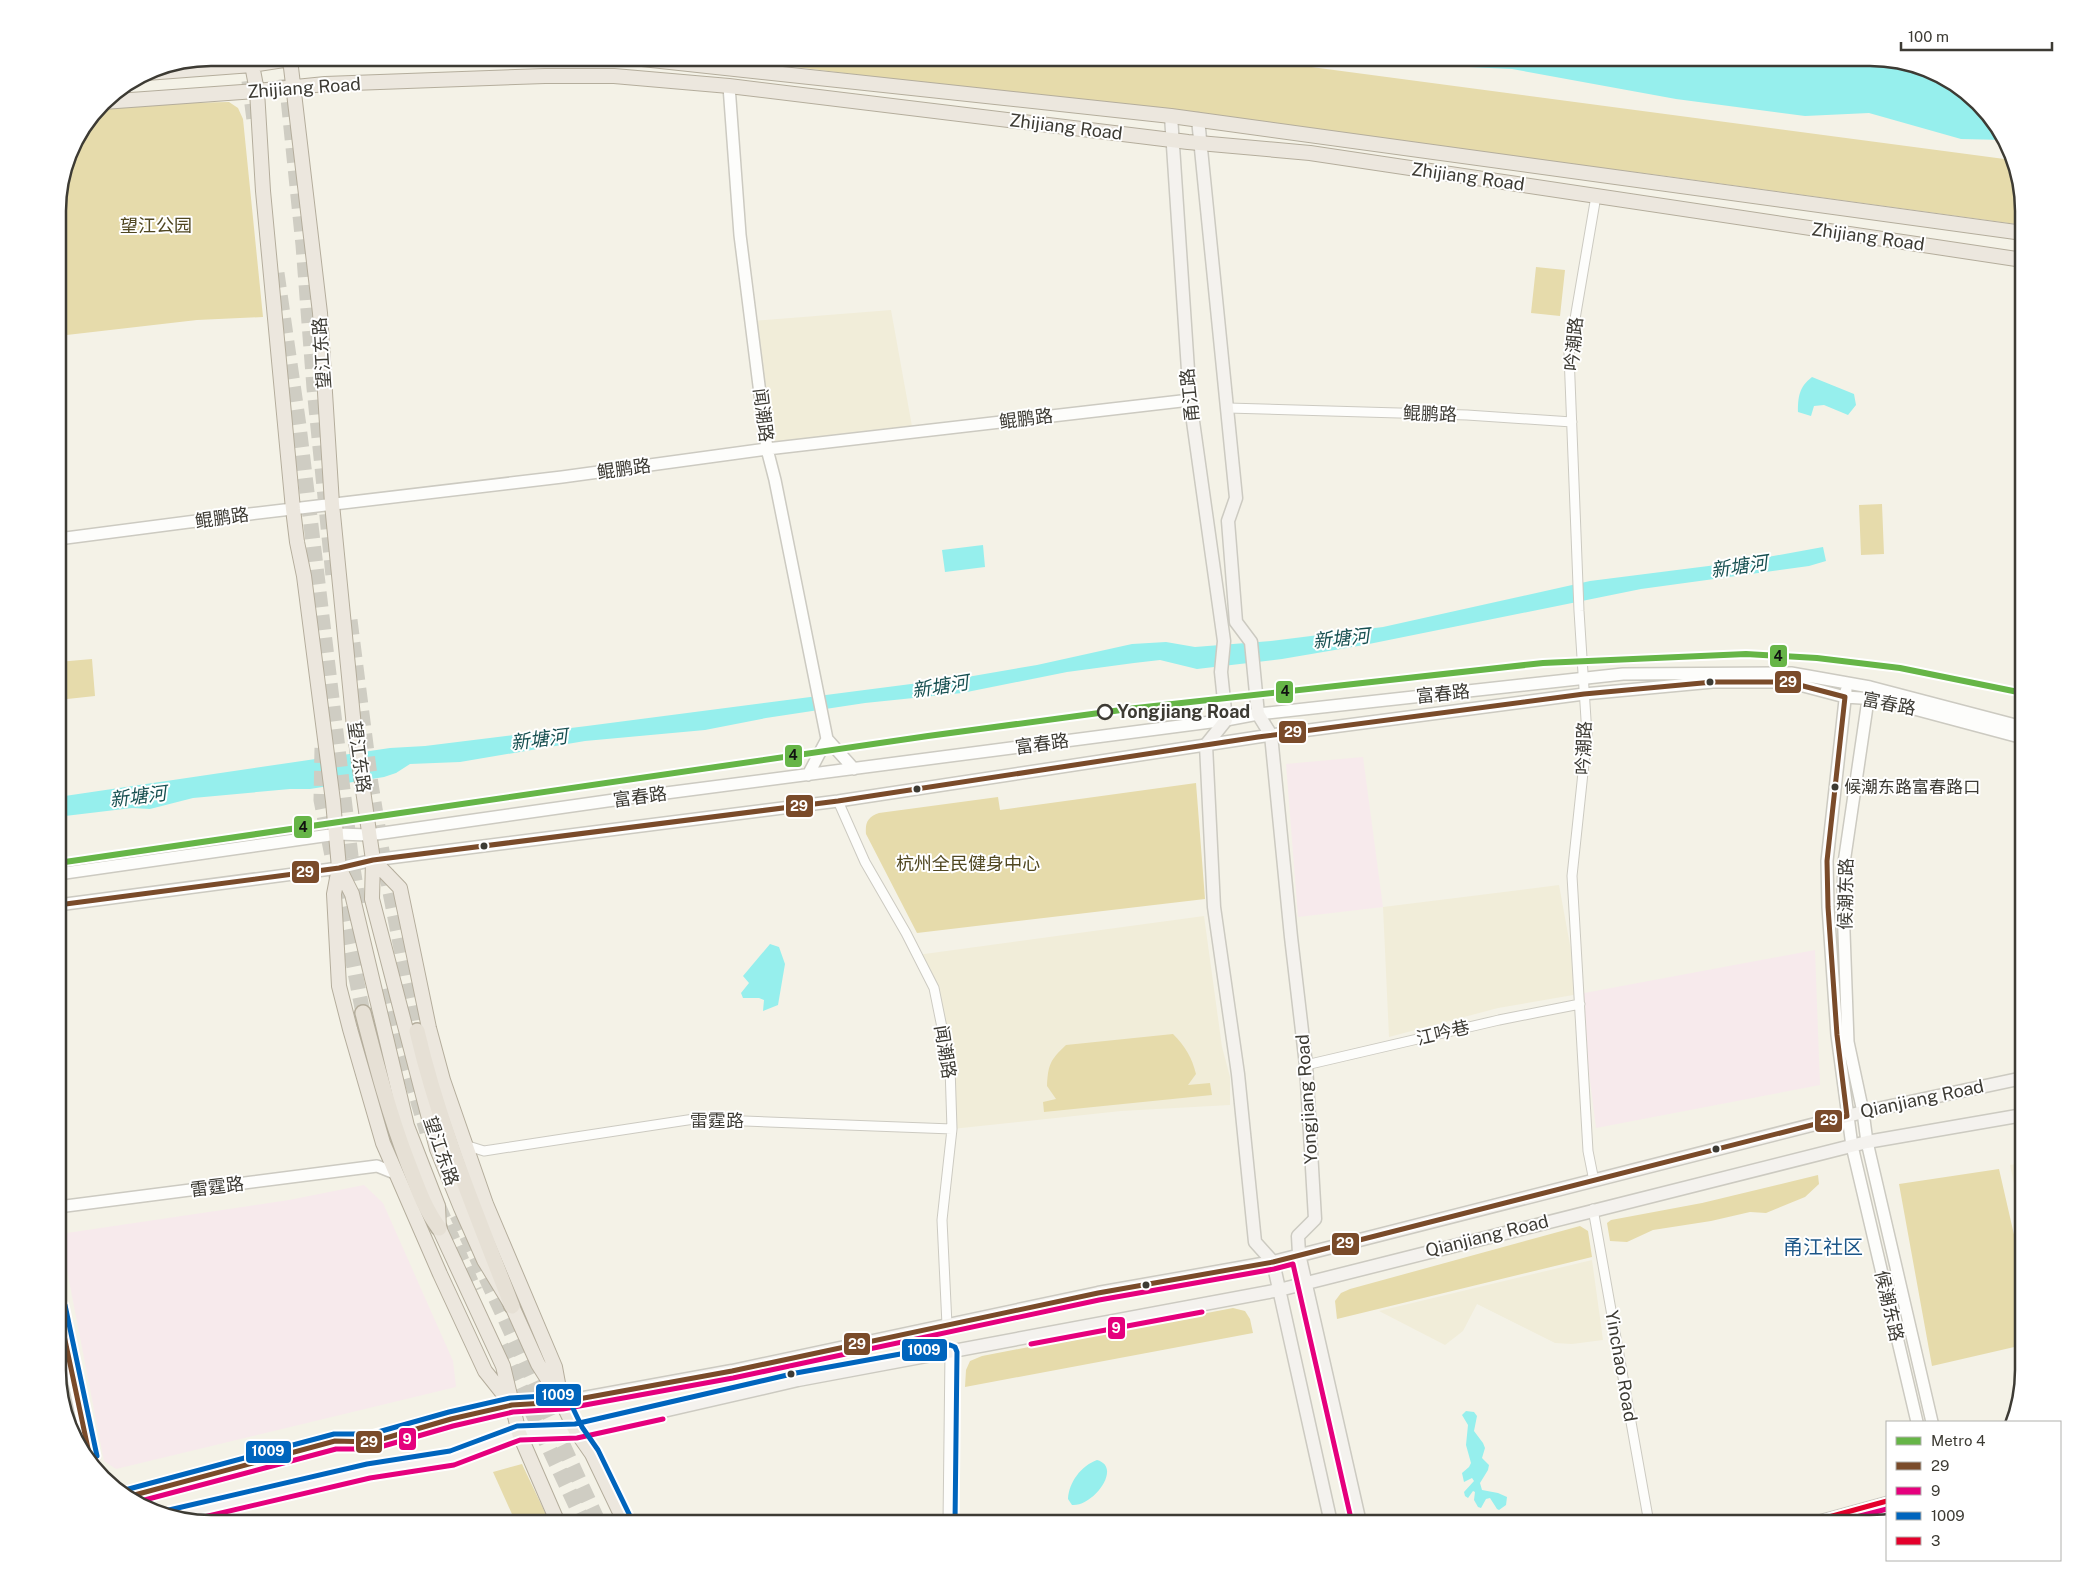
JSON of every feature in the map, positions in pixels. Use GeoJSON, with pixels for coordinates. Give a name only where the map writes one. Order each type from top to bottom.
{"type":"FeatureCollection","features":[{"type":"Feature","properties":{"kind":"highway"},"geometry":{"type":"LineString","coordinates":[[363,1013],[384,1095],[404,1153],[424,1204],[439,1228]]}},
{"type":"Feature","properties":{"kind":"highway"},"geometry":{"type":"LineString","coordinates":[[417,1031],[438,1109],[455,1159],[512,1306]]}},
{"type":"Feature","properties":{"kind":"main road","name":"Zhijiang Road"},"geometry":{"type":"LineString","coordinates":[[177,71],[226,67]]}},
{"type":"Feature","properties":{"kind":"main road","name":"望江东路"},"geometry":{"type":"LineString","coordinates":[[252,67],[257,91],[263,191],[293,509],[326,739],[339,868],[352,894],[407,1126],[438,1206],[439,1228],[503,1366],[519,1433],[554,1515]]}},
{"type":"Feature","properties":{"kind":"main road","name":"望江东路"},"geometry":{"type":"LineString","coordinates":[[291,67],[320,313],[332,504],[355,729],[373,860],[372,899],[437,1148],[484,1260],[512,1306],[538,1364],[562,1402],[576,1432],[592,1454],[620,1515]]}},
{"type":"Feature","properties":{"kind":"main road","name":"Zhijiang Road"},"geometry":{"type":"LineString","coordinates":[[736,67],[1198,119],[2015,232]]}},
{"type":"Feature","properties":{"kind":"main road","name":"Zhijiang Road"},"geometry":{"type":"LineString","coordinates":[[117,101],[257,91],[294,86],[545,76],[614,76],[729,86],[1201,144],[1310,153],[2015,259]]}},
{"type":"Feature","properties":{"kind":"main road","name":"甬江路"},"geometry":{"type":"LineString","coordinates":[[1171,116],[1190,400],[1224,642],[1221,672],[1226,720]]}},
{"type":"Feature","properties":{"kind":"main road","name":"甬江路"},"geometry":{"type":"LineString","coordinates":[[1198,119],[1236,498],[1228,521],[1236,622],[1251,642],[1254,665]]}},
{"type":"Feature","properties":{"kind":"main road","name":"Yongjiang Road"},"geometry":{"type":"LineString","coordinates":[[1254,665],[1258,714],[1270,735],[1306,1065],[1315,1219],[1298,1236],[1299,1254],[1307,1282],[1358,1515]]}},
{"type":"Feature","properties":{"kind":"main road"},"geometry":{"type":"LineString","coordinates":[[1226,720],[1206,745],[1214,907],[1238,1074],[1255,1242],[1273,1262],[1329,1515]]}},
{"type":"Feature","properties":{"kind":"main road"},"geometry":{"type":"LineString","coordinates":[[373,860],[400,888],[428,1028],[472,1168],[555,1367],[562,1402]]}},
{"type":"Feature","properties":{"kind":"main road"},"geometry":{"type":"LineString","coordinates":[[339,868],[334,894],[340,986],[350,1029],[383,1143],[440,1274],[486,1371],[512,1405]]}},
{"type":"Feature","properties":{"kind":"main road","name":"Qianjiang Road"},"geometry":{"type":"LineString","coordinates":[[137,1493],[335,1441],[372,1442],[451,1419],[512,1405],[562,1402],[732,1371],[1098,1293],[1273,1262],[1863,1112],[2015,1080]]}},
{"type":"Feature","properties":{"kind":"main road","name":"Qianjiang Road"},"geometry":{"type":"LineString","coordinates":[[188,1513],[369,1471],[452,1458],[519,1433],[576,1432],[798,1380],[1279,1290],[1593,1209],[1867,1142],[2015,1117]]}},
{"type":"Feature","properties":{"kind":"street","name":"闻潮路"},"geometry":{"type":"LineString","coordinates":[[729,86],[740,235],[767,449],[775,480],[827,739]]}},
{"type":"Feature","properties":{"kind":"street","name":"吟潮路"},"geometry":{"type":"LineString","coordinates":[[1594,1181],[1588,1151],[1572,876],[1588,735],[1583,679],[1569,354],[1596,196]]}},
{"type":"Feature","properties":{"kind":"street","name":"鲲鹏路"},"geometry":{"type":"LineString","coordinates":[[67,538],[562,477],[767,449],[1190,400]]}},
{"type":"Feature","properties":{"kind":"street","name":"鲲鹏路"},"geometry":{"type":"LineString","coordinates":[[1228,408],[1467,416],[1572,422]]}},
{"type":"Feature","properties":{"kind":"street","name":"富春路"},"geometry":{"type":"LineString","coordinates":[[67,873],[337,834],[369,835],[634,797],[1226,720],[1258,714],[1623,674],[1790,673],[1848,684],[1920,710],[2015,736]]}},
{"type":"Feature","properties":{"kind":"street","name":"富春路"},"geometry":{"type":"LineString","coordinates":[[67,904],[339,868],[373,860],[838,801],[1270,735],[1584,694],[1713,682],[1788,682],[1845,697],[1869,693],[2015,725]]}},
{"type":"Feature","properties":{"kind":"street","name":"候潮东路"},"geometry":{"type":"LineString","coordinates":[[1848,684],[1827,861],[1828,907],[1837,1035],[1852,1146],[1917,1421]]}},
{"type":"Feature","properties":{"kind":"street","name":"候潮东路"},"geometry":{"type":"LineString","coordinates":[[1869,693],[1844,863],[1843,905],[1848,1042],[1863,1112],[1867,1142],[1932,1421]]}},
{"type":"Feature","properties":{"kind":"street"},"geometry":{"type":"LineString","coordinates":[[808,775],[827,739],[854,769]]}},
{"type":"Feature","properties":{"kind":"street","name":"闻潮路"},"geometry":{"type":"LineString","coordinates":[[838,801],[865,862],[906,933],[934,988],[950,1067],[952,1129],[942,1220],[947,1325]]}},
{"type":"Feature","properties":{"kind":"street","name":"江吟巷"},"geometry":{"type":"LineString","coordinates":[[1306,1065],[1498,1020],[1580,1004]]}},
{"type":"Feature","properties":{"kind":"street","name":"雷霆路"},"geometry":{"type":"LineString","coordinates":[[465,1145],[484,1151],[694,1119],[952,1129]]}},
{"type":"Feature","properties":{"kind":"street"},"geometry":{"type":"LineString","coordinates":[[377,1166],[383,1143]]}},
{"type":"Feature","properties":{"kind":"street"},"geometry":{"type":"LineString","coordinates":[[472,1168],[484,1151]]}},
{"type":"Feature","properties":{"kind":"street","name":"雷霆路"},"geometry":{"type":"LineString","coordinates":[[67,1206],[377,1166],[397,1174]]}},
{"type":"Feature","properties":{"kind":"street","name":"Yinchao Road"},"geometry":{"type":"LineString","coordinates":[[1593,1209],[1647,1515]]}},
{"type":"Feature","properties":{"kind":"street"},"geometry":{"type":"LineString","coordinates":[[67,1349],[87,1443]]}},
{"type":"Feature","properties":{"kind":"street"},"geometry":{"type":"LineString","coordinates":[[948,1515],[950,1352]]}},
{"type":"Feature","properties":{"kind":"street"},"geometry":{"type":"LineString","coordinates":[[1838,1515],[1886,1501]]}},
{"type":"Feature","properties":{"kind":"shaded area"},"geometry":{"type":"Polygon","coordinates":[[[891,310],[913,432],[767,449],[751,321],[891,310]]]}},
{"type":"Feature","properties":{"kind":"shaded area"},"geometry":{"type":"Polygon","coordinates":[[[1363,757],[1383,907],[1298,917],[1286,764],[1363,757]]]}},
{"type":"Feature","properties":{"kind":"shaded area"},"geometry":{"type":"Polygon","coordinates":[[[1559,885],[1579,994],[1498,1008],[1389,1037],[1383,907],[1559,885]]]}},
{"type":"Feature","properties":{"kind":"shaded area"},"geometry":{"type":"Polygon","coordinates":[[[1204,916],[1222,1047],[1230,1077],[1230,1105],[1121,1111],[952,1129],[950,1067],[934,988],[917,955],[1204,916]]]}},
{"type":"Feature","properties":{"kind":"shaded area"},"geometry":{"type":"Polygon","coordinates":[[[1815,950],[1820,1085],[1596,1128],[1579,994],[1815,950]]]}},
{"type":"Feature","properties":{"kind":"shaded area"},"geometry":{"type":"Polygon","coordinates":[[[2015,1164],[2015,1188],[2010,1165],[2015,1164]]]}},
{"type":"Feature","properties":{"kind":"shaded area"},"geometry":{"type":"Polygon","coordinates":[[[364,1185],[383,1203],[453,1361],[456,1387],[116,1469],[104,1461],[67,1270],[67,1233],[289,1200],[364,1185]]]}},
{"type":"Feature","properties":{"kind":"shaded area"},"geometry":{"type":"Polygon","coordinates":[[[1592,1260],[1603,1340],[1572,1344],[1555,1343],[1477,1304],[1463,1331],[1445,1345],[1379,1311],[1592,1260]]]}},
{"type":"Feature","properties":{"kind":"green space"},"geometry":{"type":"Polygon","coordinates":[[[1307,66],[2005,159],[2014,192],[2015,224],[1658,175],[794,67],[1307,66]]]}},
{"type":"Feature","properties":{"kind":"green space","name":"望江公园"},"geometry":{"type":"Polygon","coordinates":[[[229,102],[238,108],[243,119],[263,317],[197,320],[67,335],[67,202],[69,183],[77,156],[86,139],[96,123],[113,105],[229,102]]]}},
{"type":"Feature","properties":{"kind":"green space"},"geometry":{"type":"Polygon","coordinates":[[[1536,267],[1565,270],[1560,316],[1531,313],[1536,267]]]}},
{"type":"Feature","properties":{"kind":"green space"},"geometry":{"type":"Polygon","coordinates":[[[1882,504],[1884,554],[1861,555],[1859,505],[1882,504]]]}},
{"type":"Feature","properties":{"kind":"green space"},"geometry":{"type":"Polygon","coordinates":[[[92,659],[95,696],[67,699],[67,661],[92,659]]]}},
{"type":"Feature","properties":{"kind":"green space","name":"杭州全民健身中心"},"geometry":{"type":"Polygon","coordinates":[[[1196,783],[1205,899],[917,933],[866,834],[868,820],[879,813],[998,797],[1000,810],[1196,783]]]}},
{"type":"Feature","properties":{"kind":"green space"},"geometry":{"type":"Polygon","coordinates":[[[1173,1034],[1185,1048],[1196,1074],[1188,1085],[1210,1083],[1212,1095],[1044,1112],[1043,1102],[1056,1099],[1047,1086],[1049,1068],[1053,1059],[1066,1045],[1173,1034]]]}},
{"type":"Feature","properties":{"kind":"green space"},"geometry":{"type":"Polygon","coordinates":[[[1999,1169],[2015,1239],[2015,1347],[1932,1366],[1899,1184],[1999,1169]]]}},
{"type":"Feature","properties":{"kind":"green space"},"geometry":{"type":"Polygon","coordinates":[[[1818,1175],[1819,1184],[1805,1197],[1766,1213],[1750,1212],[1711,1221],[1653,1230],[1627,1242],[1610,1241],[1607,1223],[1611,1220],[1702,1203],[1818,1175]]]}},
{"type":"Feature","properties":{"kind":"green space"},"geometry":{"type":"Polygon","coordinates":[[[1580,1226],[1588,1231],[1592,1257],[1337,1319],[1335,1301],[1341,1293],[1350,1289],[1580,1226]]]}},
{"type":"Feature","properties":{"kind":"green space"},"geometry":{"type":"Polygon","coordinates":[[[1233,1308],[1245,1311],[1250,1319],[1253,1333],[965,1387],[966,1370],[970,1361],[982,1356],[1233,1308]]]}},
{"type":"Feature","properties":{"kind":"green space"},"geometry":{"type":"Polygon","coordinates":[[[522,1464],[546,1515],[512,1515],[493,1472],[522,1464]]]}},
{"type":"Feature","properties":{"kind":"water"},"geometry":{"type":"Polygon","coordinates":[[[1453,66],[1870,66],[1898,69],[1925,77],[1958,96],[1979,116],[1995,140],[1961,139],[1869,113],[1805,116],[1676,99],[1512,69],[1453,66]]]}},
{"type":"Feature","properties":{"kind":"water"},"geometry":{"type":"Polygon","coordinates":[[[1812,377],[1854,394],[1856,405],[1848,415],[1824,405],[1814,406],[1811,416],[1798,412],[1800,393],[1804,385],[1812,377]]]}},
{"type":"Feature","properties":{"kind":"water"},"geometry":{"type":"Polygon","coordinates":[[[983,545],[985,567],[945,572],[942,550],[983,545]]]}},
{"type":"Feature","properties":{"kind":"water","name":"新塘河"},"geometry":{"type":"Polygon","coordinates":[[[1823,547],[1826,561],[1809,566],[1641,589],[1364,645],[1282,659],[1197,669],[1160,660],[1134,663],[1067,672],[962,693],[865,703],[766,718],[705,730],[585,741],[460,762],[410,764],[396,773],[384,777],[310,789],[290,789],[193,798],[150,809],[132,808],[67,816],[67,796],[390,748],[425,746],[587,726],[973,676],[1037,665],[1132,644],[1166,642],[1195,647],[1271,641],[1383,627],[1590,581],[1740,562],[1823,547]]]}},
{"type":"Feature","properties":{"kind":"water"},"geometry":{"type":"Polygon","coordinates":[[[770,944],[779,947],[785,964],[778,1005],[763,1011],[764,1000],[759,998],[743,998],[741,993],[749,983],[743,976],[770,944]]]}},
{"type":"Feature","properties":{"kind":"water"},"geometry":{"type":"Polygon","coordinates":[[[1466,1411],[1474,1412],[1477,1416],[1474,1431],[1485,1448],[1482,1458],[1489,1465],[1480,1483],[1482,1490],[1507,1497],[1506,1505],[1499,1510],[1490,1498],[1486,1499],[1481,1508],[1478,1507],[1474,1500],[1475,1492],[1473,1491],[1468,1498],[1465,1496],[1464,1492],[1474,1481],[1472,1478],[1464,1482],[1462,1473],[1471,1463],[1466,1445],[1468,1425],[1462,1415],[1466,1411]]]}},
{"type":"Feature","properties":{"kind":"water"},"geometry":{"type":"Polygon","coordinates":[[[1097,1460],[1104,1464],[1107,1470],[1102,1486],[1088,1500],[1072,1505],[1068,1499],[1073,1481],[1081,1470],[1097,1460]]]}},
{"type":"Feature","properties":{"kind":"tunnel"},"geometry":{"type":"LineString","coordinates":[[247,67],[254,120]]}},
{"type":"Feature","properties":{"kind":"tunnel"},"geometry":{"type":"LineString","coordinates":[[286,79],[333,576]]}},
{"type":"Feature","properties":{"kind":"tunnel"},"geometry":{"type":"LineString","coordinates":[[277,273],[299,426],[351,856],[359,905]]}},
{"type":"Feature","properties":{"kind":"tunnel"},"geometry":{"type":"LineString","coordinates":[[350,620],[371,784],[417,1031]]}},
{"type":"Feature","properties":{"kind":"tunnel"},"geometry":{"type":"LineString","coordinates":[[322,748],[321,800],[363,1013]]}},
{"type":"Feature","properties":{"kind":"tunnel"},"geometry":{"type":"LineString","coordinates":[[389,988],[400,1042],[427,1132]]}},
{"type":"Feature","properties":{"kind":"tunnel"},"geometry":{"type":"LineString","coordinates":[[438,1205],[475,1291]]}},
{"type":"Feature","properties":{"kind":"tunnel"},"geometry":{"type":"LineString","coordinates":[[457,1215],[595,1515]]}},
{"type":"Feature","properties":{"kind":"tunnel"},"geometry":{"type":"LineString","coordinates":[[501,1346],[580,1515]]}},
{"type":"Feature","properties":{"kind":"metro line","name":"4"},"geometry":{"type":"LineString","coordinates":[[67,862],[928,736],[1136,708],[1543,663],[1746,654],[1817,658],[1900,668],[2015,691]]}},
{"type":"Feature","properties":{"kind":"transit line","name":"29"},"geometry":{"type":"LineString","coordinates":[[67,904],[339,868],[373,860],[838,801],[1258,737],[1584,694],[1713,682],[1788,682],[1845,697],[1827,861],[1828,907],[1837,1035],[1847,1116],[1273,1262],[1098,1293],[732,1371],[562,1402],[512,1405],[451,1419],[372,1442],[335,1441],[138,1494]]}},
{"type":"Feature","properties":{"kind":"transit line","name":"9"},"geometry":{"type":"LineString","coordinates":[[146,1500],[336,1449],[373,1449],[453,1426],[513,1412],[563,1409],[733,1378],[1099,1300],[1293,1264],[1350,1515]]}},
{"type":"Feature","properties":{"kind":"transit line","name":"9"},"geometry":{"type":"LineString","coordinates":[[1031,1344],[1202,1312]]}},
{"type":"Feature","properties":{"kind":"transit line","name":"1009"},"geometry":{"type":"LineString","coordinates":[[67,1314],[97,1456]]}},
{"type":"Feature","properties":{"kind":"transit line","name":"1009"},"geometry":{"type":"LineString","coordinates":[[173,1509],[367,1464],[450,1451],[517,1426],[575,1424],[796,1373],[950,1345],[955,1347],[957,1352],[955,1515]]}},
{"type":"Feature","properties":{"kind":"transit line","name":"29"},"geometry":{"type":"LineString","coordinates":[[67,1349],[87,1443]]}},
{"type":"Feature","properties":{"kind":"transit line","name":"1009"},"geometry":{"type":"LineString","coordinates":[[129,1489],[334,1434],[371,1434],[449,1412],[510,1398],[562,1395],[568,1398],[582,1427],[598,1450],[630,1515]]}},
{"type":"Feature","properties":{"kind":"transit line","name":"9"},"geometry":{"type":"LineString","coordinates":[[212,1515],[370,1478],[454,1465],[520,1440],[577,1438],[663,1419]]}},
{"type":"Feature","properties":{"kind":"transit line","name":"3"},"geometry":{"type":"LineString","coordinates":[[1836,1515],[1886,1501]]}},
{"type":"Feature","properties":{"kind":"transit line","name":"9"},"geometry":{"type":"LineString","coordinates":[[1864,1515],[1886,1509]]}},
{"type":"Feature","properties":{"kind":"place","name":"Yongjiang Road"},"geometry":{"type":"Point","coordinates":[1105,712]}},
{"type":"Feature","properties":{"kind":"place","name":"候潮东路富春路口"},"geometry":{"type":"Point","coordinates":[1835,787]}},
{"type":"Feature","properties":{"kind":"district","name":"甬江社区"},"geometry":{"type":"Point","coordinates":[1823,1247]}}]}
